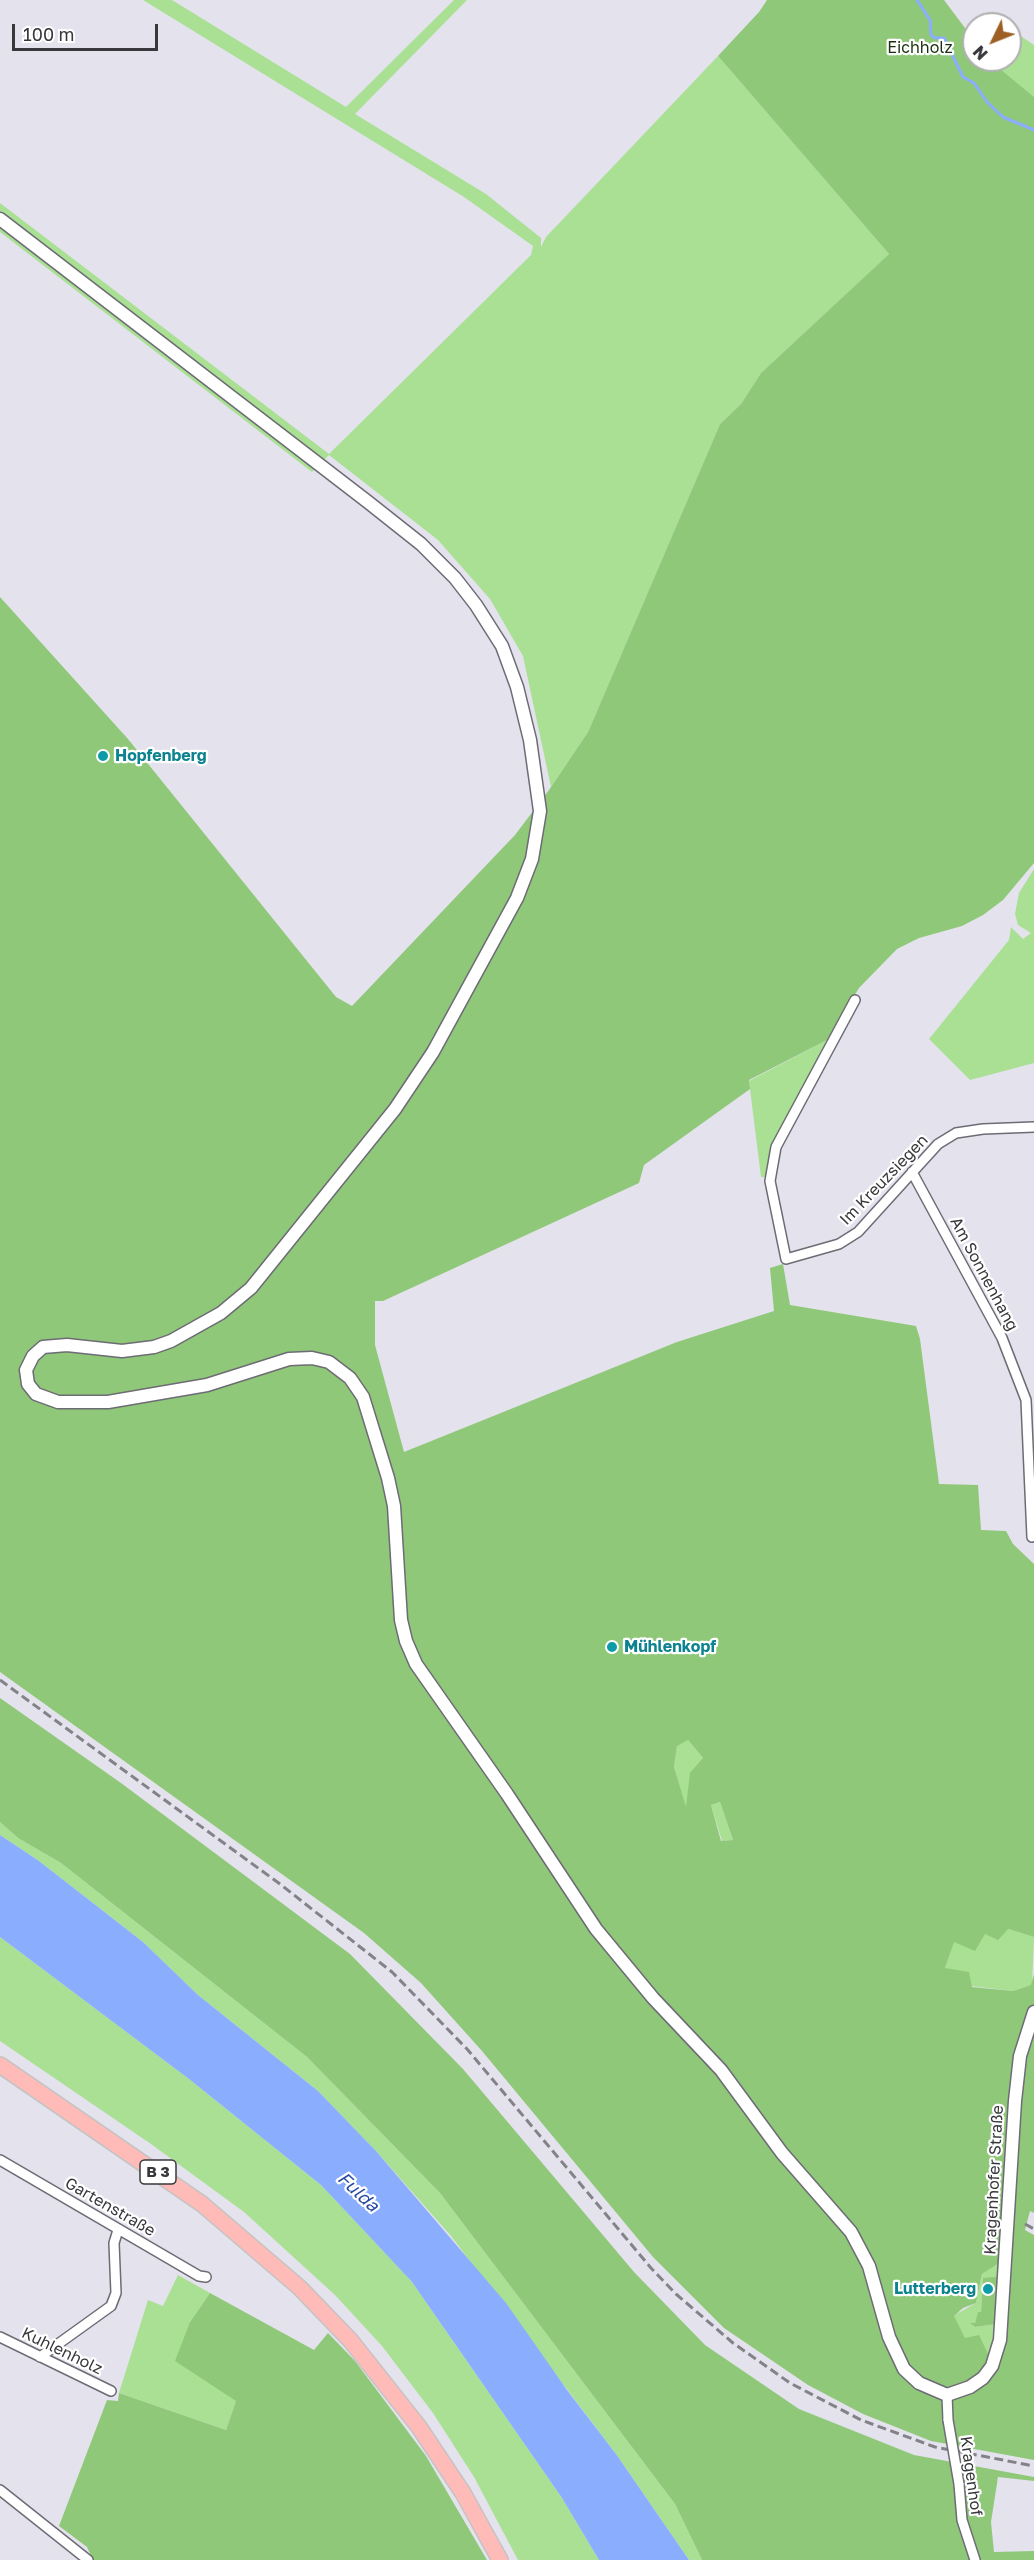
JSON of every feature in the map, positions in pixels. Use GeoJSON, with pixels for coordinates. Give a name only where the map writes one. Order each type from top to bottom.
{"type":"FeatureCollection","features":[{"type":"Feature","properties":{"kind":"main road","name":"B 3"},"geometry":{"type":"LineString","coordinates":[[0,2066],[193,2198],[253,2246],[300,2288],[351,2341],[414,2420],[463,2493],[500,2560]]}},
{"type":"Feature","properties":{"kind":"street"},"geometry":{"type":"LineString","coordinates":[[0,219],[368,502],[421,544],[455,578],[476,604],[502,646],[517,687],[530,740],[540,811],[532,859],[517,898],[433,1052],[395,1109],[250,1288],[221,1313],[171,1341],[154,1347],[123,1351],[66,1345],[43,1347],[33,1356],[26,1370],[28,1384],[36,1394],[58,1402],[108,1402],[207,1385],[289,1359],[312,1358],[329,1362],[350,1378],[363,1397],[388,1478],[394,1506],[401,1620],[406,1641],[416,1664],[507,1794],[596,1929],[653,1998],[722,2070],[782,2153],[851,2232],[869,2266],[889,2337],[904,2369],[919,2383],[947,2395]]}},
{"type":"Feature","properties":{"kind":"street","name":"Im Kreuzsiegen"},"geometry":{"type":"LineString","coordinates":[[855,1000],[776,1147],[770,1181],[786,1259],[839,1244],[858,1233],[938,1144],[956,1133],[983,1129],[1034,1127]]}},
{"type":"Feature","properties":{"kind":"street","name":"Am Sonnenhang"},"geometry":{"type":"LineString","coordinates":[[912,1172],[1002,1338],[1026,1401],[1032,1537]]}},
{"type":"Feature","properties":{"kind":"street","name":"Kragenhofer Straße"},"geometry":{"type":"LineString","coordinates":[[947,2395],[970,2387],[983,2378],[992,2366],[1000,2340],[1015,2101],[1020,2056],[1034,2012]]}},
{"type":"Feature","properties":{"kind":"street","name":"Gartenstraße"},"geometry":{"type":"LineString","coordinates":[[0,2160],[118,2230],[199,2276],[206,2277]]}},
{"type":"Feature","properties":{"kind":"street"},"geometry":{"type":"LineString","coordinates":[[40,2357],[111,2306],[116,2293],[114,2252],[118,2230]]}},
{"type":"Feature","properties":{"kind":"street","name":"Kuhlenholz"},"geometry":{"type":"LineString","coordinates":[[0,2337],[111,2391]]}},
{"type":"Feature","properties":{"kind":"street","name":"Kragenhof"},"geometry":{"type":"LineString","coordinates":[[947,2395],[948,2420],[962,2520],[975,2560]]}},
{"type":"Feature","properties":{"kind":"street"},"geometry":{"type":"LineString","coordinates":[[0,2490],[88,2560]]}},
{"type":"Feature","properties":{"kind":"green space"},"geometry":{"type":"Polygon","coordinates":[[[143,0],[172,0],[346,107],[454,0],[467,0],[355,114],[486,194],[541,238],[541,247],[546,237],[718,56],[889,254],[761,373],[741,404],[720,424],[588,732],[551,787],[523,656],[490,599],[438,540],[329,455],[312,472],[0,232],[0,203],[329,454],[531,255],[533,246],[464,197],[143,0]]]}},
{"type":"Feature","properties":{"kind":"green space","name":"Eichholz"},"geometry":{"type":"Polygon","coordinates":[[[767,0],[944,0],[962,24],[962,72],[1004,72],[1034,97],[1034,863],[1003,900],[983,915],[962,926],[919,938],[897,949],[859,988],[827,1040],[749,1080],[750,1089],[644,1165],[639,1183],[383,1301],[375,1301],[375,1345],[404,1452],[677,1342],[774,1311],[770,1268],[783,1264],[790,1305],[916,1326],[920,1339],[939,1484],[978,1485],[981,1530],[1006,1531],[1013,1544],[1034,1564],[1034,1937],[1008,1929],[998,1940],[985,1934],[975,1951],[954,1942],[945,1968],[969,1972],[972,1987],[1013,1991],[1031,1985],[1034,1974],[1034,2213],[1030,2211],[1025,2230],[1034,2235],[1034,2460],[931,2441],[863,2414],[808,2385],[724,2328],[653,2257],[482,2051],[421,1983],[364,1933],[0,1672],[0,597],[128,739],[336,997],[352,1006],[515,835],[588,732],[720,424],[741,404],[761,373],[889,254],[718,56],[759,12],[767,0]],[[688,1740],[677,1746],[674,1767],[686,1807],[690,1773],[703,1758],[688,1740]],[[720,1802],[711,1805],[721,1841],[733,1840],[720,1802]],[[999,2263],[982,2274],[976,2303],[963,2308],[954,2316],[965,2338],[979,2335],[989,2356],[995,2341],[996,2324],[975,2327],[970,2323],[975,2323],[978,2312],[981,2312],[983,2278],[996,2277],[998,2281],[999,2263]]]}},
{"type":"Feature","properties":{"kind":"green space"},"geometry":{"type":"Polygon","coordinates":[[[1022,37],[1034,45],[1034,97],[1001,72],[1022,72],[1022,37]]]}},
{"type":"Feature","properties":{"kind":"green space"},"geometry":{"type":"Polygon","coordinates":[[[1034,869],[1034,1063],[970,1080],[929,1039],[1009,940],[1011,927],[1023,939],[1031,933],[1018,925],[1015,914],[1019,893],[1034,869]]]}},
{"type":"Feature","properties":{"kind":"green space"},"geometry":{"type":"Polygon","coordinates":[[[827,1040],[770,1151],[766,1177],[761,1177],[749,1081],[827,1040]]]}},
{"type":"Feature","properties":{"kind":"green space"},"geometry":{"type":"Polygon","coordinates":[[[0,1698],[121,1783],[350,1954],[463,2069],[634,2272],[705,2345],[799,2409],[914,2455],[1034,2477],[1034,2481],[998,2477],[991,2522],[994,2552],[1034,2551],[1034,2560],[702,2560],[675,2504],[440,2193],[307,2057],[61,1863],[18,1838],[0,1822],[0,1698]]]}},
{"type":"Feature","properties":{"kind":"green space"},"geometry":{"type":"Polygon","coordinates":[[[688,1740],[703,1758],[686,1810],[674,1767],[677,1745],[688,1740]]]}},
{"type":"Feature","properties":{"kind":"green space"},"geometry":{"type":"Polygon","coordinates":[[[720,1802],[733,1840],[722,1841],[711,1805],[720,1802]]]}},
{"type":"Feature","properties":{"kind":"green space"},"geometry":{"type":"Polygon","coordinates":[[[0,1822],[18,1838],[61,1863],[307,2057],[440,2193],[675,2504],[702,2560],[689,2560],[616,2454],[451,2236],[376,2151],[318,2091],[198,1995],[143,1942],[39,1861],[0,1835],[0,1822]]]}},
{"type":"Feature","properties":{"kind":"green space"},"geometry":{"type":"Polygon","coordinates":[[[1008,1929],[1034,1937],[1032,1985],[1013,1991],[971,1986],[945,1968],[953,1942],[1008,1929]]]}},
{"type":"Feature","properties":{"kind":"green space"},"geometry":{"type":"Polygon","coordinates":[[[0,1937],[189,2079],[321,2185],[412,2282],[562,2498],[599,2560],[518,2560],[474,2477],[433,2413],[382,2346],[335,2295],[244,2212],[151,2144],[0,2041],[0,1937]]]}},
{"type":"Feature","properties":{"kind":"green space"},"geometry":{"type":"Polygon","coordinates":[[[999,2262],[998,2282],[983,2278],[981,2312],[978,2313],[975,2323],[971,2323],[975,2327],[996,2324],[995,2341],[989,2357],[965,2338],[953,2316],[976,2303],[982,2274],[999,2262]]]}},
{"type":"Feature","properties":{"kind":"green space"},"geometry":{"type":"Polygon","coordinates":[[[178,2275],[210,2293],[190,2322],[236,2401],[226,2430],[119,2393],[148,2300],[163,2306],[178,2275]]]}},
{"type":"Feature","properties":{"kind":"green space"},"geometry":{"type":"Polygon","coordinates":[[[210,2293],[314,2350],[328,2333],[355,2361],[426,2456],[487,2560],[93,2560],[87,2547],[59,2526],[107,2400],[118,2401],[119,2393],[226,2430],[236,2401],[175,2361],[190,2322],[210,2293]]]}},
{"type":"Feature","properties":{"kind":"water","name":"Fulda"},"geometry":{"type":"Polygon","coordinates":[[[0,1835],[39,1861],[143,1942],[198,1995],[318,2091],[376,2151],[506,2303],[567,2390],[616,2454],[689,2560],[599,2560],[562,2498],[412,2282],[321,2185],[189,2079],[0,1937],[0,1835]]]}},
{"type":"Feature","properties":{"kind":"waterway"},"geometry":{"type":"LineString","coordinates":[[917,0],[930,20],[931,35],[935,38],[944,38],[963,77],[974,83],[987,102],[1003,117],[1034,130]]}},
{"type":"Feature","properties":{"kind":"railway"},"geometry":{"type":"LineString","coordinates":[[0,1680],[280,1884],[392,1972],[467,2049],[651,2268],[676,2294],[733,2343],[790,2383],[861,2420],[935,2447],[1034,2466]]}},
{"type":"Feature","properties":{"kind":"railway"},"geometry":{"type":"LineString","coordinates":[[1025,2224],[1034,2229]]}},
{"type":"Feature","properties":{"kind":"place","name":"Hopfenberg"},"geometry":{"type":"Point","coordinates":[103,756]}},
{"type":"Feature","properties":{"kind":"place","name":"Mühlenkopf"},"geometry":{"type":"Point","coordinates":[612,1647]}},
{"type":"Feature","properties":{"kind":"place","name":"Lutterberg"},"geometry":{"type":"Point","coordinates":[988,2289]}}]}
